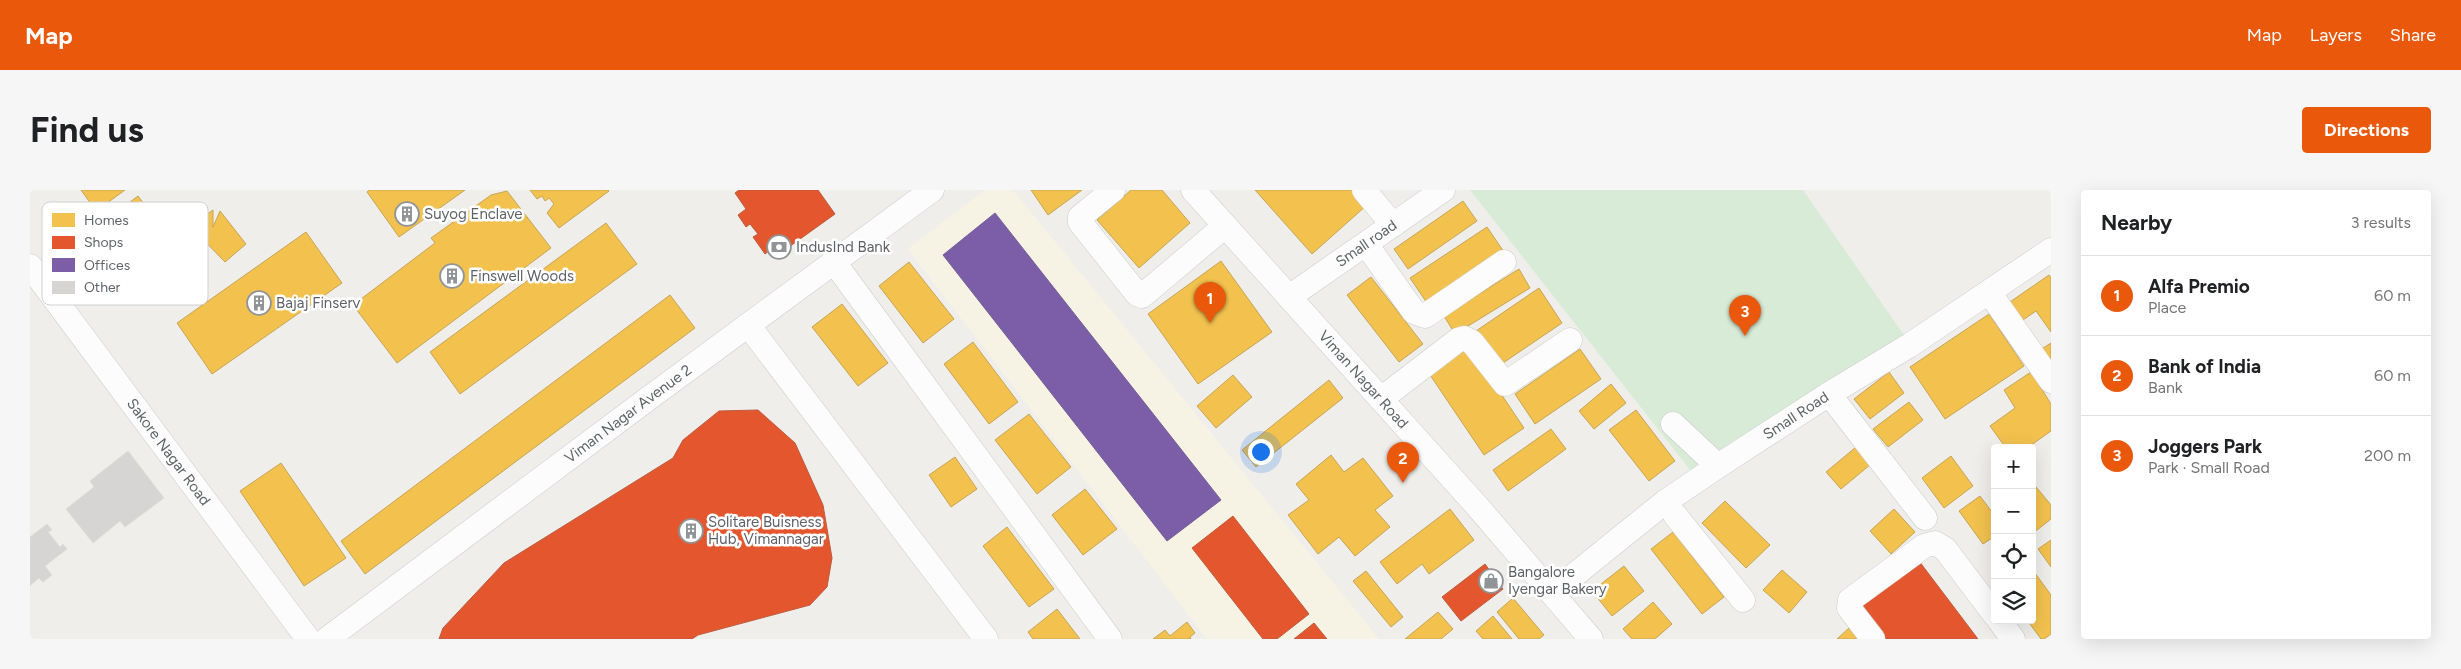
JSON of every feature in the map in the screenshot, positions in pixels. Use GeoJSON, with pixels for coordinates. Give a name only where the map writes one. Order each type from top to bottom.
{"type":"FeatureCollection","features":[{"type":"Feature","properties":{"kind":"street","name":"Viman Nagar Avenue 2"},"geometry":{"type":"LineString","coordinates":[[327,639],[932,190]]}},
{"type":"Feature","properties":{"kind":"street"},"geometry":{"type":"LineString","coordinates":[[1113,190],[1080,217],[1080,222],[1137,294],[1142,296],[1225,226]]}},
{"type":"Feature","properties":{"kind":"street","name":"Viman Nagar Road"},"geometry":{"type":"LineString","coordinates":[[1193,190],[1381,399],[1591,639]]}},
{"type":"Feature","properties":{"kind":"street"},"geometry":{"type":"LineString","coordinates":[[1364,190],[1393,225]]}},
{"type":"Feature","properties":{"kind":"street","name":"Small road"},"geometry":{"type":"LineString","coordinates":[[1289,297],[1443,190]]}},
{"type":"Feature","properties":{"kind":"street"},"geometry":{"type":"LineString","coordinates":[[1366,244],[1414,312],[1425,316],[1504,262]]}},
{"type":"Feature","properties":{"kind":"street","name":"Small Road"},"geometry":{"type":"LineString","coordinates":[[1552,593],[1665,502],[1829,394],[1910,346],[2051,250]]}},
{"type":"Feature","properties":{"kind":"street"},"geometry":{"type":"LineString","coordinates":[[834,262],[1110,639]]}},
{"type":"Feature","properties":{"kind":"street","name":"Sakore Nagar Road"},"geometry":{"type":"LineString","coordinates":[[30,266],[42,282]]}},
{"type":"Feature","properties":{"kind":"street"},"geometry":{"type":"LineString","coordinates":[[1989,292],[2051,381]]}},
{"type":"Feature","properties":{"kind":"street","name":"Sakore Nagar Road"},"geometry":{"type":"LineString","coordinates":[[59,305],[308,639]]}},
{"type":"Feature","properties":{"kind":"street"},"geometry":{"type":"LineString","coordinates":[[748,325],[986,639]]}},
{"type":"Feature","properties":{"kind":"street"},"geometry":{"type":"LineString","coordinates":[[1381,399],[1458,340],[1464,338],[1472,342],[1504,384],[1570,340]]}},
{"type":"Feature","properties":{"kind":"street"},"geometry":{"type":"LineString","coordinates":[[1829,394],[1925,518]]}},
{"type":"Feature","properties":{"kind":"street"},"geometry":{"type":"LineString","coordinates":[[1673,424],[1718,466]]}},
{"type":"Feature","properties":{"kind":"street"},"geometry":{"type":"LineString","coordinates":[[1675,515],[1743,600]]}},
{"type":"Feature","properties":{"kind":"street"},"geometry":{"type":"LineString","coordinates":[[1873,639],[1849,608],[1850,600],[1924,546],[1935,544],[1945,549],[1991,610]]}},
{"type":"Feature","properties":{"kind":"street"},"geometry":{"type":"LineString","coordinates":[[2002,624],[2013,639]]}},
{"type":"Feature","properties":{"kind":"shaded area"},"geometry":{"type":"Polygon","coordinates":[[[985,190],[1013,190],[1379,639],[1207,639],[908,249],[985,190]]]}},
{"type":"Feature","properties":{"kind":"green space"},"geometry":{"type":"Polygon","coordinates":[[[1470,190],[1803,190],[1906,338],[1698,480],[1470,190]]]}},
{"type":"Feature","properties":{"kind":"building: Homes"},"geometry":{"type":"Polygon","coordinates":[[[81,190],[125,190],[108,202],[90,202],[81,190]]]}},
{"type":"Feature","properties":{"kind":"building: Homes","name":"Suyog Enclave"},"geometry":{"type":"Polygon","coordinates":[[[369,190],[465,190],[399,237],[367,192],[369,190]]]}},
{"type":"Feature","properties":{"kind":"building: Homes"},"geometry":{"type":"Polygon","coordinates":[[[530,190],[609,191],[559,228],[547,213],[554,204],[549,198],[545,201],[542,196],[537,199],[530,190]]]}},
{"type":"Feature","properties":{"kind":"building: Homes"},"geometry":{"type":"Polygon","coordinates":[[[1031,190],[1082,190],[1048,215],[1031,190]]]}},
{"type":"Feature","properties":{"kind":"building: Homes"},"geometry":{"type":"Polygon","coordinates":[[[1131,190],[1162,190],[1190,223],[1139,268],[1097,220],[1131,190]]]}},
{"type":"Feature","properties":{"kind":"building: Homes"},"geometry":{"type":"Polygon","coordinates":[[[1255,190],[1356,190],[1367,205],[1312,254],[1255,190]]]}},
{"type":"Feature","properties":{"kind":"building: Homes","name":"Finswell Woods"},"geometry":{"type":"Polygon","coordinates":[[[507,191],[551,248],[397,363],[353,305],[435,243],[431,238],[491,195],[507,191]]]}},
{"type":"Feature","properties":{"kind":"building: Homes"},"geometry":{"type":"Polygon","coordinates":[[[138,196],[143,202],[130,202],[138,196]]]}},
{"type":"Feature","properties":{"kind":"building: Homes"},"geometry":{"type":"Polygon","coordinates":[[[1463,201],[1477,221],[1408,269],[1394,249],[1463,201]]]}},
{"type":"Feature","properties":{"kind":"building: Homes"},"geometry":{"type":"Polygon","coordinates":[[[213,210],[213,227],[220,211],[246,244],[225,262],[208,245],[208,213],[213,210]]]}},
{"type":"Feature","properties":{"kind":"building: Homes"},"geometry":{"type":"Polygon","coordinates":[[[606,223],[637,264],[460,394],[430,352],[606,223]]]}},
{"type":"Feature","properties":{"kind":"building: Homes"},"geometry":{"type":"Polygon","coordinates":[[[1487,227],[1504,252],[1427,303],[1410,278],[1487,227]]]}},
{"type":"Feature","properties":{"kind":"building: Homes","name":"Bajaj Finserv"},"geometry":{"type":"Polygon","coordinates":[[[306,232],[342,283],[212,374],[177,323],[203,305],[208,305],[208,301],[306,232]]]}},
{"type":"Feature","properties":{"kind":"building: Homes"},"geometry":{"type":"Polygon","coordinates":[[[1221,261],[1272,332],[1198,384],[1148,314],[1221,261]]]}},
{"type":"Feature","properties":{"kind":"building: Homes"},"geometry":{"type":"Polygon","coordinates":[[[909,262],[954,319],[923,343],[879,286],[909,262]]]}},
{"type":"Feature","properties":{"kind":"building: Homes"},"geometry":{"type":"Polygon","coordinates":[[[1519,269],[1530,288],[1455,334],[1444,316],[1519,269]]]}},
{"type":"Feature","properties":{"kind":"building: Homes"},"geometry":{"type":"Polygon","coordinates":[[[2049,275],[2051,278],[2051,332],[2036,311],[2020,322],[2007,304],[2049,275]]]}},
{"type":"Feature","properties":{"kind":"building: Homes"},"geometry":{"type":"Polygon","coordinates":[[[1371,277],[1423,344],[1399,362],[1347,295],[1371,277]]]}},
{"type":"Feature","properties":{"kind":"building: Homes"},"geometry":{"type":"Polygon","coordinates":[[[1539,288],[1562,323],[1500,365],[1476,331],[1539,288]]]}},
{"type":"Feature","properties":{"kind":"building: Homes"},"geometry":{"type":"Polygon","coordinates":[[[670,295],[695,328],[365,574],[341,541],[670,295]]]}},
{"type":"Feature","properties":{"kind":"building: Homes"},"geometry":{"type":"Polygon","coordinates":[[[842,304],[888,363],[858,386],[812,327],[842,304]]]}},
{"type":"Feature","properties":{"kind":"building: Homes"},"geometry":{"type":"Polygon","coordinates":[[[1989,314],[2024,366],[1945,419],[1910,367],[1989,314]]]}},
{"type":"Feature","properties":{"kind":"building: Homes"},"geometry":{"type":"Polygon","coordinates":[[[973,342],[1018,402],[989,424],[944,364],[973,342]]]}},
{"type":"Feature","properties":{"kind":"building: Homes"},"geometry":{"type":"Polygon","coordinates":[[[2051,343],[2051,364],[2040,350],[2051,343]]]}},
{"type":"Feature","properties":{"kind":"building: Homes"},"geometry":{"type":"Polygon","coordinates":[[[1468,345],[1524,428],[1484,455],[1428,372],[1468,345]]]}},
{"type":"Feature","properties":{"kind":"building: Homes"},"geometry":{"type":"Polygon","coordinates":[[[1580,349],[1601,379],[1535,424],[1515,394],[1580,349]]]}},
{"type":"Feature","properties":{"kind":"building: Homes"},"geometry":{"type":"Polygon","coordinates":[[[1889,372],[1904,393],[1870,419],[1854,399],[1889,372]]]}},
{"type":"Feature","properties":{"kind":"building: Homes"},"geometry":{"type":"Polygon","coordinates":[[[2031,372],[2051,404],[2051,431],[2033,444],[2003,444],[1990,426],[2015,408],[2004,390],[2031,372]]]}},
{"type":"Feature","properties":{"kind":"building: Homes"},"geometry":{"type":"Polygon","coordinates":[[[1233,375],[1252,397],[1216,428],[1197,406],[1233,375]]]}},
{"type":"Feature","properties":{"kind":"building: Homes"},"geometry":{"type":"Polygon","coordinates":[[[1329,380],[1343,398],[1256,467],[1242,450],[1329,380]]]}},
{"type":"Feature","properties":{"kind":"building: Homes"},"geometry":{"type":"Polygon","coordinates":[[[1611,384],[1626,403],[1594,429],[1579,411],[1611,384]]]}},
{"type":"Feature","properties":{"kind":"building: Homes"},"geometry":{"type":"Polygon","coordinates":[[[1909,402],[1923,420],[1888,447],[1873,429],[1909,402]]]}},
{"type":"Feature","properties":{"kind":"building: Homes"},"geometry":{"type":"Polygon","coordinates":[[[1636,410],[1675,461],[1649,481],[1609,430],[1636,410]]]}},
{"type":"Feature","properties":{"kind":"building: Homes"},"geometry":{"type":"Polygon","coordinates":[[[1029,414],[1071,467],[1037,494],[995,440],[1029,414]]]}},
{"type":"Feature","properties":{"kind":"building: Homes"},"geometry":{"type":"Polygon","coordinates":[[[1551,429],[1566,449],[1508,491],[1493,470],[1551,429]]]}},
{"type":"Feature","properties":{"kind":"building: Homes"},"geometry":{"type":"Polygon","coordinates":[[[1856,447],[1871,464],[1841,489],[1826,472],[1856,447]]]}},
{"type":"Feature","properties":{"kind":"building: Homes"},"geometry":{"type":"Polygon","coordinates":[[[1331,455],[1344,472],[1363,458],[1393,496],[1375,510],[1390,527],[1355,556],[1339,537],[1318,554],[1288,515],[1309,500],[1296,484],[1331,455]]]}},
{"type":"Feature","properties":{"kind":"building: Homes"},"geometry":{"type":"Polygon","coordinates":[[[1951,456],[1973,486],[1944,508],[1922,478],[1951,456]]]}},
{"type":"Feature","properties":{"kind":"building: Homes"},"geometry":{"type":"Polygon","coordinates":[[[955,457],[977,489],[951,507],[929,475],[955,457]]]}},
{"type":"Feature","properties":{"kind":"building: Homes"},"geometry":{"type":"Polygon","coordinates":[[[281,463],[346,558],[304,586],[240,491],[281,463]]]}},
{"type":"Feature","properties":{"kind":"building: Homes"},"geometry":{"type":"Polygon","coordinates":[[[2036,487],[2051,505],[2051,519],[2036,531],[2036,487]]]}},
{"type":"Feature","properties":{"kind":"building: Homes"},"geometry":{"type":"Polygon","coordinates":[[[1085,489],[1117,529],[1083,555],[1052,515],[1085,489]]]}},
{"type":"Feature","properties":{"kind":"building: Homes"},"geometry":{"type":"Polygon","coordinates":[[[1980,496],[1991,511],[1991,539],[1983,544],[1959,511],[1980,496]]]}},
{"type":"Feature","properties":{"kind":"building: Homes"},"geometry":{"type":"Polygon","coordinates":[[[1725,501],[1770,545],[1746,568],[1702,523],[1725,501]]]}},
{"type":"Feature","properties":{"kind":"building: Homes"},"geometry":{"type":"Polygon","coordinates":[[[1450,509],[1474,540],[1429,574],[1422,564],[1397,584],[1380,562],[1450,509]]]}},
{"type":"Feature","properties":{"kind":"building: Homes"},"geometry":{"type":"Polygon","coordinates":[[[1894,509],[1915,532],[1891,554],[1870,531],[1894,509]]]}},
{"type":"Feature","properties":{"kind":"building: Homes"},"geometry":{"type":"Polygon","coordinates":[[[1007,527],[1054,589],[1029,607],[983,546],[1007,527]]]}},
{"type":"Feature","properties":{"kind":"building: Homes"},"geometry":{"type":"Polygon","coordinates":[[[1673,532],[1724,597],[1702,614],[1651,549],[1673,532]]]}},
{"type":"Feature","properties":{"kind":"building: Homes"},"geometry":{"type":"Polygon","coordinates":[[[2051,540],[2051,567],[2038,549],[2051,540]]]}},
{"type":"Feature","properties":{"kind":"building: Homes"},"geometry":{"type":"Polygon","coordinates":[[[1624,566],[1644,591],[1612,616],[1592,591],[1624,566]]]}},
{"type":"Feature","properties":{"kind":"building: Homes"},"geometry":{"type":"Polygon","coordinates":[[[1782,570],[1807,592],[1789,613],[1763,590],[1782,570]]]}},
{"type":"Feature","properties":{"kind":"building: Homes"},"geometry":{"type":"Polygon","coordinates":[[[1366,571],[1403,617],[1391,627],[1353,581],[1366,571]]]}},
{"type":"Feature","properties":{"kind":"building: Homes"},"geometry":{"type":"Polygon","coordinates":[[[2036,574],[2051,595],[2051,634],[2041,639],[2030,624],[2036,624],[2036,574]]]}},
{"type":"Feature","properties":{"kind":"building: Homes"},"geometry":{"type":"Polygon","coordinates":[[[1513,598],[1544,635],[1539,639],[1519,639],[1497,612],[1513,598]]]}},
{"type":"Feature","properties":{"kind":"building: Homes"},"geometry":{"type":"Polygon","coordinates":[[[1653,602],[1672,624],[1655,639],[1632,639],[1623,629],[1653,602]]]}},
{"type":"Feature","properties":{"kind":"building: Homes"},"geometry":{"type":"Polygon","coordinates":[[[1057,609],[1080,639],[1033,639],[1028,632],[1057,609]]]}},
{"type":"Feature","properties":{"kind":"building: Homes"},"geometry":{"type":"Polygon","coordinates":[[[1438,612],[1453,629],[1441,639],[1405,639],[1438,612]]]}},
{"type":"Feature","properties":{"kind":"building: Homes"},"geometry":{"type":"Polygon","coordinates":[[[1493,616],[1512,639],[1483,639],[1476,631],[1493,616]]]}},
{"type":"Feature","properties":{"kind":"building: Homes"},"geometry":{"type":"Polygon","coordinates":[[[1187,622],[1195,633],[1190,637],[1191,639],[1153,639],[1165,630],[1170,636],[1187,622]]]}},
{"type":"Feature","properties":{"kind":"building: Homes"},"geometry":{"type":"Polygon","coordinates":[[[1849,628],[1858,639],[1837,639],[1849,628]]]}},
{"type":"Feature","properties":{"kind":"building: Shops"},"geometry":{"type":"Polygon","coordinates":[[[739,190],[818,190],[835,214],[775,257],[770,250],[765,254],[753,237],[758,234],[750,224],[746,227],[738,215],[746,209],[735,193],[739,190]]]}},
{"type":"Feature","properties":{"kind":"building: Shops","name":"Solitare Buisness Hub, Vimannagar"},"geometry":{"type":"Polygon","coordinates":[[[758,410],[795,443],[823,505],[832,558],[827,587],[810,605],[698,635],[692,639],[439,639],[443,628],[504,563],[673,458],[683,440],[719,411],[758,410]]]}},
{"type":"Feature","properties":{"kind":"building: Shops"},"geometry":{"type":"Polygon","coordinates":[[[1233,516],[1309,614],[1277,639],[1263,639],[1192,548],[1233,516]]]}},
{"type":"Feature","properties":{"kind":"building: Shops"},"geometry":{"type":"Polygon","coordinates":[[[1919,561],[1978,639],[1883,639],[1859,606],[1919,561]]]}},
{"type":"Feature","properties":{"kind":"building: Shops"},"geometry":{"type":"Polygon","coordinates":[[[1485,564],[1503,589],[1461,621],[1442,597],[1485,564]]]}},
{"type":"Feature","properties":{"kind":"building: Shops"},"geometry":{"type":"Polygon","coordinates":[[[1314,623],[1327,639],[1294,639],[1314,623]]]}},
{"type":"Feature","properties":{"kind":"building: Offices"},"geometry":{"type":"Polygon","coordinates":[[[995,213],[1221,500],[1167,541],[943,255],[995,213]]]}},
{"type":"Feature","properties":{"kind":"building: Other"},"geometry":{"type":"Polygon","coordinates":[[[128,451],[164,498],[125,527],[120,521],[93,543],[66,509],[94,487],[90,481],[128,451]]]}},
{"type":"Feature","properties":{"kind":"building: Other"},"geometry":{"type":"Polygon","coordinates":[[[47,524],[52,530],[48,532],[60,547],[63,544],[67,549],[45,566],[52,575],[43,582],[39,578],[30,586],[30,537],[47,524]]]}},
{"type":"Feature","properties":{"kind":"place","name":"Suyog Enclave"},"geometry":{"type":"Point","coordinates":[407,214]}},
{"type":"Feature","properties":{"kind":"place","name":"IndusInd Bank"},"geometry":{"type":"Point","coordinates":[779,247]}},
{"type":"Feature","properties":{"kind":"place","name":"Finswell Woods"},"geometry":{"type":"Point","coordinates":[452,276]}},
{"type":"Feature","properties":{"kind":"place","name":"Bajaj Finserv"},"geometry":{"type":"Point","coordinates":[259,303]}},
{"type":"Feature","properties":{"kind":"place","name":"Alfa Premio"},"geometry":{"type":"Point","coordinates":[1210,323]}},
{"type":"Feature","properties":{"kind":"place","name":"Joggers Park"},"geometry":{"type":"Point","coordinates":[1745,336]}},
{"type":"Feature","properties":{"kind":"place","name":"Bank of India"},"geometry":{"type":"Point","coordinates":[1403,483]}},
{"type":"Feature","properties":{"kind":"place","name":"Solitare Buisness Hub, Vimannagar"},"geometry":{"type":"Point","coordinates":[691,531]}},
{"type":"Feature","properties":{"kind":"place","name":"Bangalore Iyengar Bakery"},"geometry":{"type":"Point","coordinates":[1491,581]}}]}
